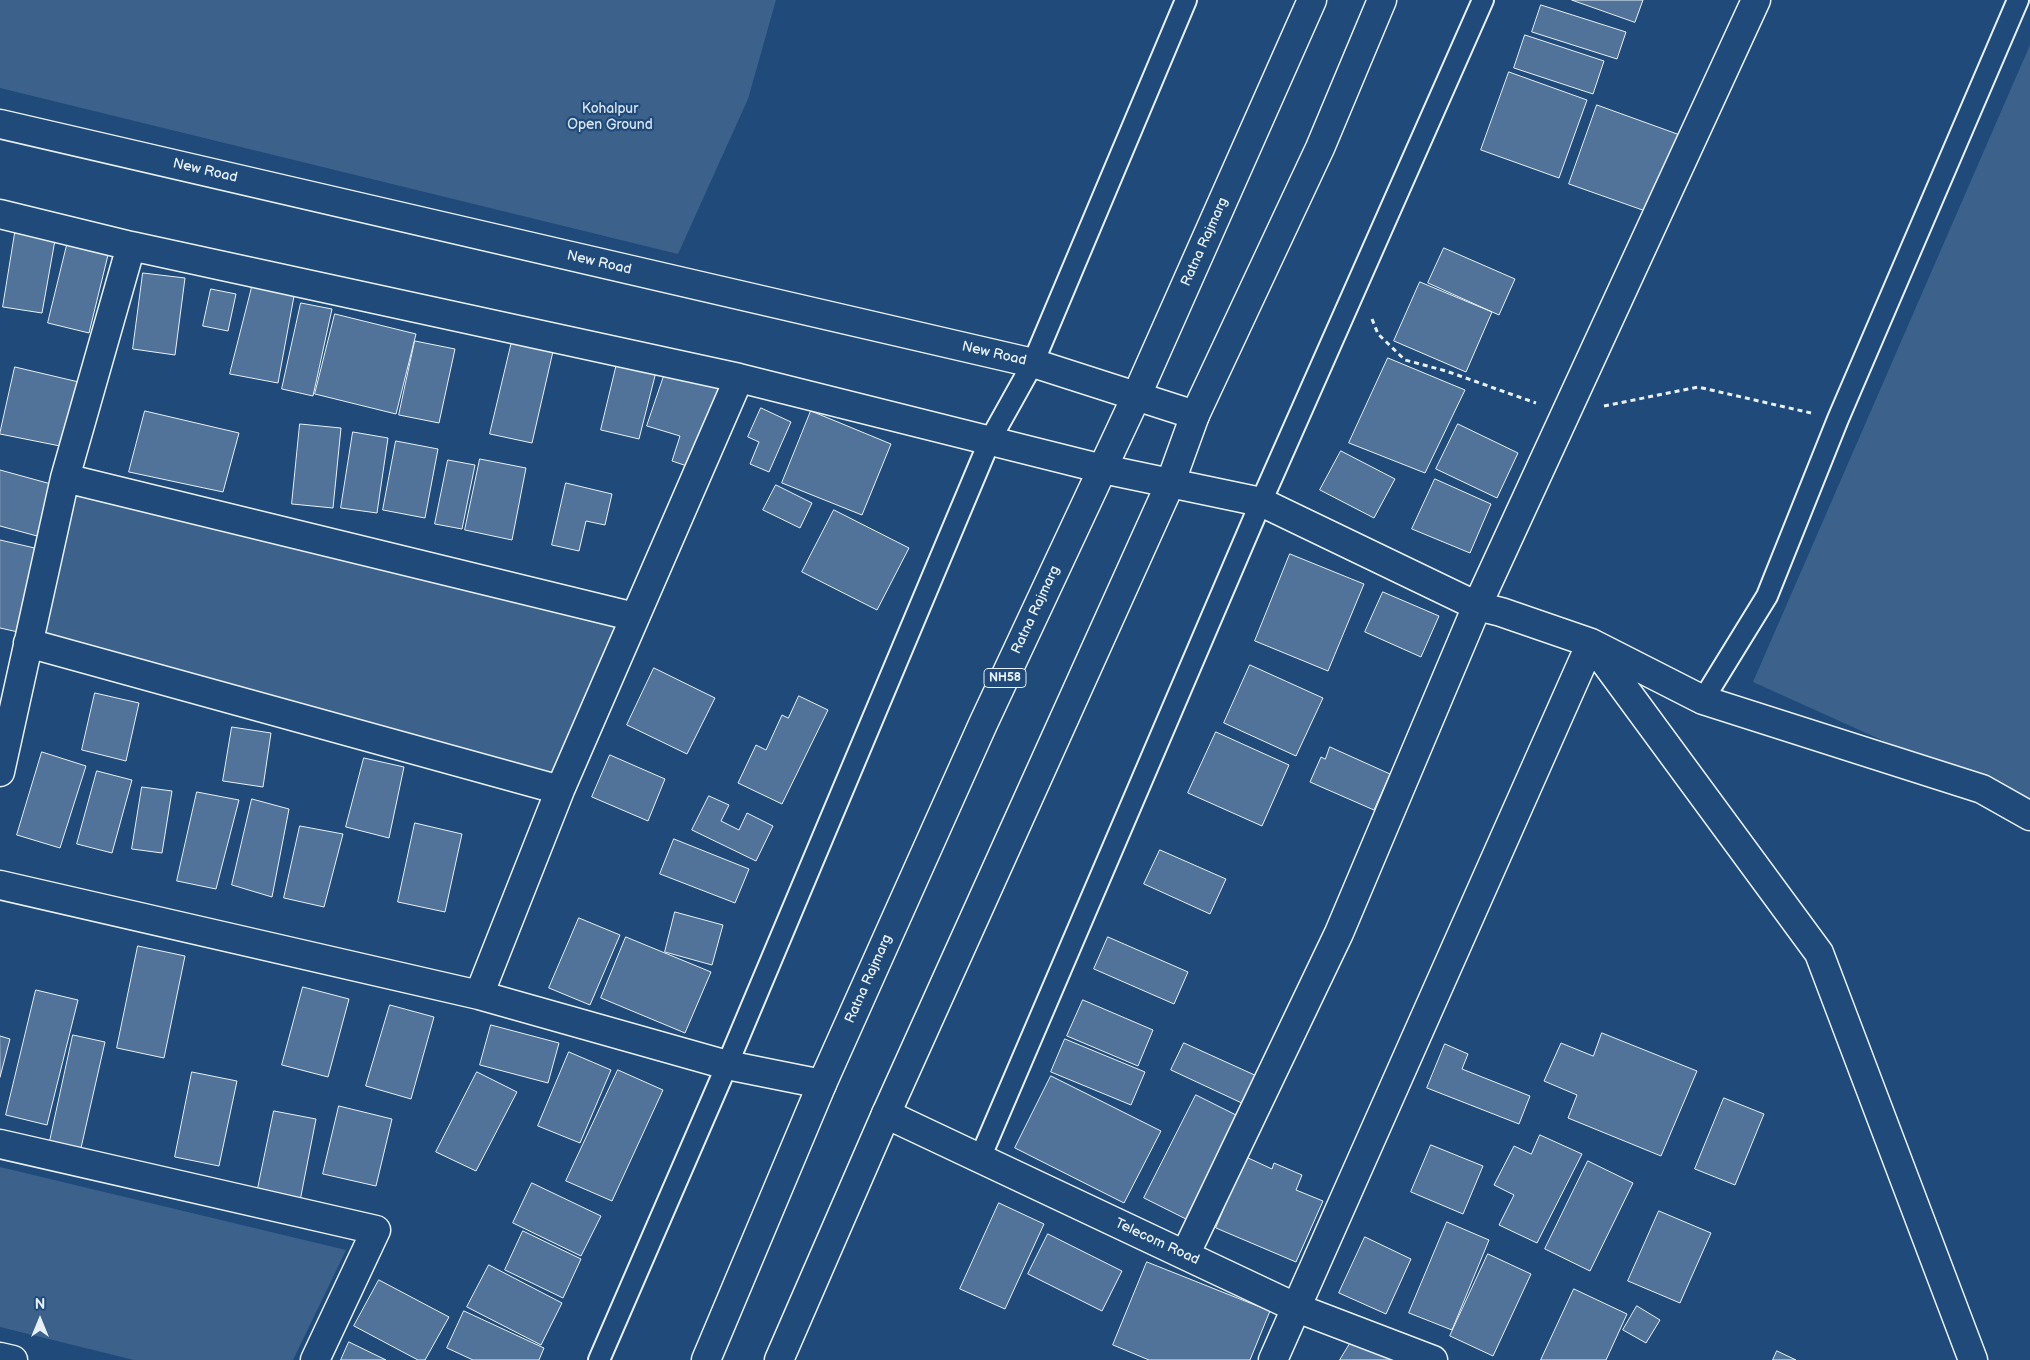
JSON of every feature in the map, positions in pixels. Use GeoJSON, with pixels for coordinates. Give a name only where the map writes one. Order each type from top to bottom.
{"type":"FeatureCollection","features":[{"type":"Feature","properties":{"kind":"main road","name":"Ratna Rajmarg"},"geometry":{"type":"LineString","coordinates":[[706,1360],[822,1084],[983,724],[1136,397],[1312,0]]}},
{"type":"Feature","properties":{"kind":"main road"},"geometry":{"type":"LineString","coordinates":[[779,1360],[886,1114],[1170,484],[1195,415],[1320,148],[1382,0]]}},
{"type":"Feature","properties":{"kind":"main road"},"geometry":{"type":"LineString","coordinates":[[1186,1255],[1339,933],[1477,606],[1756,0]]}},
{"type":"Feature","properties":{"kind":"main road","name":"New Road"},"geometry":{"type":"LineString","coordinates":[[0,124],[1033,363],[1195,415]]}},
{"type":"Feature","properties":{"kind":"main road"},"geometry":{"type":"LineString","coordinates":[[0,214],[131,246],[739,378],[1103,469],[1261,502],[1477,606],[1501,612],[1591,643],[1703,700],[1982,789],[2030,816]]}},
{"type":"Feature","properties":{"kind":"main road"},"geometry":{"type":"LineString","coordinates":[[0,772],[65,478],[131,246]]}},
{"type":"Feature","properties":{"kind":"main road"},"geometry":{"type":"LineString","coordinates":[[479,995],[560,790],[739,378]]}},
{"type":"Feature","properties":{"kind":"main road"},"geometry":{"type":"LineString","coordinates":[[65,478],[635,617]]}},
{"type":"Feature","properties":{"kind":"main road"},"geometry":{"type":"LineString","coordinates":[[28,643],[560,790]]}},
{"type":"Feature","properties":{"kind":"main road"},"geometry":{"type":"LineString","coordinates":[[1272,1360],[1297,1308],[1591,643]]}},
{"type":"Feature","properties":{"kind":"main road"},"geometry":{"type":"LineString","coordinates":[[1591,643],[1819,953],[1972,1360]]}},
{"type":"Feature","properties":{"kind":"main road"},"geometry":{"type":"LineString","coordinates":[[0,885],[479,995],[727,1065],[822,1084]]}},
{"type":"Feature","properties":{"kind":"main road","name":"Telecom Road"},"geometry":{"type":"LineString","coordinates":[[886,1114],[1297,1308],[1433,1360]]}},
{"type":"Feature","properties":{"kind":"main road"},"geometry":{"type":"LineString","coordinates":[[0,1144],[376,1230],[315,1360]]}},
{"type":"Feature","properties":{"kind":"main road"},"geometry":{"type":"LineString","coordinates":[[0,1357],[13,1360]]}},
{"type":"Feature","properties":{"kind":"lane"},"geometry":{"type":"LineString","coordinates":[[599,1360],[727,1065],[990,440],[1033,363],[1186,0]]}},
{"type":"Feature","properties":{"kind":"lane"},"geometry":{"type":"LineString","coordinates":[[980,1158],[1261,502],[1483,0]]}},
{"type":"Feature","properties":{"kind":"lane"},"geometry":{"type":"LineString","coordinates":[[1703,700],[1767,596],[1838,419],[2018,0]]}},
{"type":"Feature","properties":{"kind":"green space","name":"Kohalpur Open Ground"},"geometry":{"type":"Polygon","coordinates":[[[0,0],[776,0],[748,99],[678,254],[0,88],[0,0]]]}},
{"type":"Feature","properties":{"kind":"green space"},"geometry":{"type":"Polygon","coordinates":[[[2030,45],[2030,807],[1753,682],[2030,45]]]}},
{"type":"Feature","properties":{"kind":"green space"},"geometry":{"type":"Polygon","coordinates":[[[65,478],[635,617],[560,790],[28,643],[65,478]]]}},
{"type":"Feature","properties":{"kind":"green space"},"geometry":{"type":"Polygon","coordinates":[[[0,1167],[346,1250],[293,1360],[134,1360],[0,1327],[0,1167]]]}},
{"type":"Feature","properties":{"kind":"building"},"geometry":{"type":"Polygon","coordinates":[[[1572,0],[1643,0],[1635,22],[1572,0]]]}},
{"type":"Feature","properties":{"kind":"building"},"geometry":{"type":"Polygon","coordinates":[[[1541,5],[1626,32],[1617,59],[1532,32],[1541,5]]]}},
{"type":"Feature","properties":{"kind":"building"},"geometry":{"type":"Polygon","coordinates":[[[1525,35],[1604,61],[1593,94],[1514,68],[1525,35]]]}},
{"type":"Feature","properties":{"kind":"building"},"geometry":{"type":"Polygon","coordinates":[[[1509,72],[1587,100],[1559,178],[1481,150],[1509,72]]]}},
{"type":"Feature","properties":{"kind":"building"},"geometry":{"type":"Polygon","coordinates":[[[1597,105],[1680,135],[1651,213],[1569,184],[1597,105]]]}},
{"type":"Feature","properties":{"kind":"building"},"geometry":{"type":"Polygon","coordinates":[[[15,233],[55,240],[42,313],[3,307],[15,233]]]}},
{"type":"Feature","properties":{"kind":"building"},"geometry":{"type":"Polygon","coordinates":[[[67,245],[108,255],[89,333],[48,323],[67,245]]]}},
{"type":"Feature","properties":{"kind":"building"},"geometry":{"type":"Polygon","coordinates":[[[1444,248],[1515,279],[1499,315],[1428,283],[1444,248]]]}},
{"type":"Feature","properties":{"kind":"building"},"geometry":{"type":"Polygon","coordinates":[[[143,273],[185,278],[175,355],[133,349],[143,273]]]}},
{"type":"Feature","properties":{"kind":"building"},"geometry":{"type":"Polygon","coordinates":[[[1420,282],[1492,312],[1466,372],[1394,341],[1420,282]]]}},
{"type":"Feature","properties":{"kind":"building"},"geometry":{"type":"Polygon","coordinates":[[[252,287],[294,296],[278,383],[230,374],[252,287]]]}},
{"type":"Feature","properties":{"kind":"building"},"geometry":{"type":"Polygon","coordinates":[[[211,289],[236,294],[228,331],[203,326],[211,289]]]}},
{"type":"Feature","properties":{"kind":"building"},"geometry":{"type":"Polygon","coordinates":[[[301,303],[332,309],[313,396],[282,389],[301,303]]]}},
{"type":"Feature","properties":{"kind":"building"},"geometry":{"type":"Polygon","coordinates":[[[335,314],[416,334],[396,414],[315,394],[335,314]]]}},
{"type":"Feature","properties":{"kind":"building"},"geometry":{"type":"Polygon","coordinates":[[[513,337],[554,347],[532,443],[490,434],[513,337]]]}},
{"type":"Feature","properties":{"kind":"building"},"geometry":{"type":"Polygon","coordinates":[[[415,341],[455,349],[439,423],[399,415],[415,341]]]}},
{"type":"Feature","properties":{"kind":"building"},"geometry":{"type":"Polygon","coordinates":[[[619,355],[658,364],[639,439],[601,430],[619,355]]]}},
{"type":"Feature","properties":{"kind":"building"},"geometry":{"type":"Polygon","coordinates":[[[1388,358],[1465,390],[1425,473],[1349,443],[1388,358]]]}},
{"type":"Feature","properties":{"kind":"building"},"geometry":{"type":"Polygon","coordinates":[[[15,367],[83,383],[70,448],[0,434],[15,367]]]}},
{"type":"Feature","properties":{"kind":"building"},"geometry":{"type":"Polygon","coordinates":[[[666,370],[723,388],[696,469],[672,461],[680,436],[647,426],[666,370]]]}},
{"type":"Feature","properties":{"kind":"building"},"geometry":{"type":"Polygon","coordinates":[[[761,408],[791,422],[769,472],[750,464],[759,442],[748,437],[761,408]]]}},
{"type":"Feature","properties":{"kind":"building"},"geometry":{"type":"Polygon","coordinates":[[[145,411],[239,433],[223,492],[129,472],[145,411]]]}},
{"type":"Feature","properties":{"kind":"building"},"geometry":{"type":"Polygon","coordinates":[[[811,411],[891,444],[862,515],[782,483],[811,411]]]}},
{"type":"Feature","properties":{"kind":"building"},"geometry":{"type":"Polygon","coordinates":[[[300,424],[341,428],[333,508],[292,504],[300,424]]]}},
{"type":"Feature","properties":{"kind":"building"},"geometry":{"type":"Polygon","coordinates":[[[1458,424],[1518,453],[1497,498],[1436,469],[1458,424]]]}},
{"type":"Feature","properties":{"kind":"building"},"geometry":{"type":"Polygon","coordinates":[[[353,432],[388,438],[377,513],[341,508],[353,432]]]}},
{"type":"Feature","properties":{"kind":"building"},"geometry":{"type":"Polygon","coordinates":[[[396,441],[438,449],[425,518],[383,510],[396,441]]]}},
{"type":"Feature","properties":{"kind":"building"},"geometry":{"type":"Polygon","coordinates":[[[1341,451],[1395,479],[1374,518],[1320,490],[1341,451]]]}},
{"type":"Feature","properties":{"kind":"building"},"geometry":{"type":"Polygon","coordinates":[[[480,459],[526,468],[512,540],[465,530],[480,459]]]}},
{"type":"Feature","properties":{"kind":"building"},"geometry":{"type":"Polygon","coordinates":[[[448,460],[475,465],[462,529],[435,524],[448,460]]]}},
{"type":"Feature","properties":{"kind":"building"},"geometry":{"type":"Polygon","coordinates":[[[0,470],[51,484],[37,536],[0,526],[0,470]]]}},
{"type":"Feature","properties":{"kind":"building"},"geometry":{"type":"Polygon","coordinates":[[[1435,479],[1491,504],[1470,553],[1412,529],[1435,479]]]}},
{"type":"Feature","properties":{"kind":"building"},"geometry":{"type":"Polygon","coordinates":[[[566,483],[612,494],[605,525],[586,521],[579,551],[552,545],[566,483]]]}},
{"type":"Feature","properties":{"kind":"building"},"geometry":{"type":"Polygon","coordinates":[[[776,485],[812,503],[800,528],[763,510],[776,485]]]}},
{"type":"Feature","properties":{"kind":"building"},"geometry":{"type":"Polygon","coordinates":[[[834,510],[909,548],[877,610],[802,572],[834,510]]]}},
{"type":"Feature","properties":{"kind":"building"},"geometry":{"type":"Polygon","coordinates":[[[0,540],[39,549],[18,632],[0,628],[0,540]]]}},
{"type":"Feature","properties":{"kind":"building"},"geometry":{"type":"Polygon","coordinates":[[[1290,554],[1364,584],[1328,671],[1255,641],[1290,554]]]}},
{"type":"Feature","properties":{"kind":"building"},"geometry":{"type":"Polygon","coordinates":[[[1383,592],[1439,616],[1421,657],[1365,632],[1383,592]]]}},
{"type":"Feature","properties":{"kind":"building"},"geometry":{"type":"Polygon","coordinates":[[[1250,665],[1323,698],[1296,756],[1224,723],[1250,665]]]}},
{"type":"Feature","properties":{"kind":"building"},"geometry":{"type":"Polygon","coordinates":[[[654,668],[715,698],[687,754],[627,725],[654,668]]]}},
{"type":"Feature","properties":{"kind":"building"},"geometry":{"type":"Polygon","coordinates":[[[95,693],[139,703],[126,761],[82,750],[95,693]]]}},
{"type":"Feature","properties":{"kind":"building"},"geometry":{"type":"Polygon","coordinates":[[[799,696],[828,710],[782,804],[738,783],[756,745],[766,750],[782,715],[788,718],[799,696]]]}},
{"type":"Feature","properties":{"kind":"building"},"geometry":{"type":"Polygon","coordinates":[[[232,727],[271,733],[263,787],[223,781],[232,727]]]}},
{"type":"Feature","properties":{"kind":"building"},"geometry":{"type":"Polygon","coordinates":[[[1216,732],[1289,765],[1262,826],[1188,793],[1216,732]]]}},
{"type":"Feature","properties":{"kind":"building"},"geometry":{"type":"Polygon","coordinates":[[[1330,747],[1390,774],[1374,810],[1310,782],[1321,757],[1325,759],[1330,747]]]}},
{"type":"Feature","properties":{"kind":"building"},"geometry":{"type":"Polygon","coordinates":[[[42,752],[86,766],[60,848],[17,835],[42,752]]]}},
{"type":"Feature","properties":{"kind":"building"},"geometry":{"type":"Polygon","coordinates":[[[610,755],[665,779],[648,821],[592,797],[610,755]]]}},
{"type":"Feature","properties":{"kind":"building"},"geometry":{"type":"Polygon","coordinates":[[[364,758],[404,767],[389,838],[346,827],[364,758]]]}},
{"type":"Feature","properties":{"kind":"building"},"geometry":{"type":"Polygon","coordinates":[[[97,771],[132,780],[112,853],[77,844],[97,771]]]}},
{"type":"Feature","properties":{"kind":"building"},"geometry":{"type":"Polygon","coordinates":[[[142,787],[172,791],[162,853],[132,849],[142,787]]]}},
{"type":"Feature","properties":{"kind":"building"},"geometry":{"type":"Polygon","coordinates":[[[197,792],[239,800],[216,889],[177,881],[197,792]]]}},
{"type":"Feature","properties":{"kind":"building"},"geometry":{"type":"Polygon","coordinates":[[[709,796],[729,805],[721,821],[739,830],[747,813],[773,826],[756,861],[692,830],[709,796]]]}},
{"type":"Feature","properties":{"kind":"building"},"geometry":{"type":"Polygon","coordinates":[[[252,799],[289,809],[272,897],[232,885],[252,799]]]}},
{"type":"Feature","properties":{"kind":"building"},"geometry":{"type":"Polygon","coordinates":[[[415,823],[462,834],[445,912],[398,902],[415,823]]]}},
{"type":"Feature","properties":{"kind":"building"},"geometry":{"type":"Polygon","coordinates":[[[300,826],[343,834],[324,907],[284,898],[300,826]]]}},
{"type":"Feature","properties":{"kind":"building"},"geometry":{"type":"Polygon","coordinates":[[[674,839],[749,869],[735,903],[660,874],[674,839]]]}},
{"type":"Feature","properties":{"kind":"building"},"geometry":{"type":"Polygon","coordinates":[[[1160,850],[1226,879],[1210,914],[1144,884],[1160,850]]]}},
{"type":"Feature","properties":{"kind":"building"},"geometry":{"type":"Polygon","coordinates":[[[675,912],[723,925],[712,965],[665,952],[675,912]]]}},
{"type":"Feature","properties":{"kind":"building"},"geometry":{"type":"Polygon","coordinates":[[[579,918],[620,935],[590,1005],[549,988],[579,918]]]}},
{"type":"Feature","properties":{"kind":"building"},"geometry":{"type":"Polygon","coordinates":[[[626,937],[711,972],[685,1033],[601,998],[626,937]]]}},
{"type":"Feature","properties":{"kind":"building"},"geometry":{"type":"Polygon","coordinates":[[[1108,937],[1188,972],[1174,1004],[1094,969],[1108,937]]]}},
{"type":"Feature","properties":{"kind":"building"},"geometry":{"type":"Polygon","coordinates":[[[138,946],[185,956],[164,1058],[117,1048],[138,946]]]}},
{"type":"Feature","properties":{"kind":"building"},"geometry":{"type":"Polygon","coordinates":[[[303,987],[349,999],[328,1077],[282,1065],[303,987]]]}},
{"type":"Feature","properties":{"kind":"building"},"geometry":{"type":"Polygon","coordinates":[[[36,990],[78,1000],[47,1125],[6,1115],[36,990]]]}},
{"type":"Feature","properties":{"kind":"building"},"geometry":{"type":"Polygon","coordinates":[[[1083,1000],[1153,1030],[1138,1066],[1067,1036],[1083,1000]]]}},
{"type":"Feature","properties":{"kind":"building"},"geometry":{"type":"Polygon","coordinates":[[[390,1005],[434,1017],[411,1099],[366,1086],[390,1005]]]}},
{"type":"Feature","properties":{"kind":"building"},"geometry":{"type":"Polygon","coordinates":[[[491,1025],[559,1043],[548,1083],[480,1065],[491,1025]]]}},
{"type":"Feature","properties":{"kind":"building"},"geometry":{"type":"Polygon","coordinates":[[[1602,1033],[1697,1071],[1661,1156],[1568,1118],[1577,1095],[1544,1081],[1561,1043],[1593,1056],[1602,1033]]]}},
{"type":"Feature","properties":{"kind":"building"},"geometry":{"type":"Polygon","coordinates":[[[73,1035],[105,1042],[81,1148],[50,1141],[73,1035]]]}},
{"type":"Feature","properties":{"kind":"building"},"geometry":{"type":"Polygon","coordinates":[[[0,1036],[10,1039],[0,1077],[0,1036]]]}},
{"type":"Feature","properties":{"kind":"building"},"geometry":{"type":"Polygon","coordinates":[[[1065,1039],[1145,1072],[1131,1105],[1051,1072],[1065,1039]]]}},
{"type":"Feature","properties":{"kind":"building"},"geometry":{"type":"Polygon","coordinates":[[[1184,1043],[1259,1077],[1246,1105],[1171,1070],[1184,1043]]]}},
{"type":"Feature","properties":{"kind":"building"},"geometry":{"type":"Polygon","coordinates":[[[1445,1044],[1468,1054],[1462,1069],[1530,1096],[1519,1124],[1427,1088],[1445,1044]]]}},
{"type":"Feature","properties":{"kind":"building"},"geometry":{"type":"Polygon","coordinates":[[[569,1052],[611,1070],[580,1143],[538,1126],[569,1052]]]}},
{"type":"Feature","properties":{"kind":"building"},"geometry":{"type":"Polygon","coordinates":[[[618,1070],[663,1090],[612,1201],[566,1181],[618,1070]]]}},
{"type":"Feature","properties":{"kind":"building"},"geometry":{"type":"Polygon","coordinates":[[[192,1072],[237,1081],[219,1166],[175,1157],[192,1072]]]}},
{"type":"Feature","properties":{"kind":"building"},"geometry":{"type":"Polygon","coordinates":[[[477,1072],[517,1092],[476,1171],[436,1152],[477,1072]]]}},
{"type":"Feature","properties":{"kind":"building"},"geometry":{"type":"Polygon","coordinates":[[[1051,1076],[1161,1131],[1124,1203],[1015,1148],[1051,1076]]]}},
{"type":"Feature","properties":{"kind":"building"},"geometry":{"type":"Polygon","coordinates":[[[1196,1095],[1240,1117],[1188,1220],[1144,1198],[1196,1095]]]}},
{"type":"Feature","properties":{"kind":"building"},"geometry":{"type":"Polygon","coordinates":[[[1724,1098],[1764,1114],[1735,1185],[1695,1169],[1724,1098]]]}},
{"type":"Feature","properties":{"kind":"building"},"geometry":{"type":"Polygon","coordinates":[[[339,1106],[392,1119],[376,1186],[323,1174],[339,1106]]]}},
{"type":"Feature","properties":{"kind":"building"},"geometry":{"type":"Polygon","coordinates":[[[274,1111],[316,1119],[300,1201],[257,1193],[274,1111]]]}},
{"type":"Feature","properties":{"kind":"building"},"geometry":{"type":"Polygon","coordinates":[[[1540,1135],[1582,1154],[1537,1243],[1499,1225],[1514,1195],[1494,1185],[1514,1146],[1531,1154],[1540,1135]]]}},
{"type":"Feature","properties":{"kind":"building"},"geometry":{"type":"Polygon","coordinates":[[[1431,1145],[1483,1166],[1463,1214],[1411,1192],[1431,1145]]]}},
{"type":"Feature","properties":{"kind":"building"},"geometry":{"type":"Polygon","coordinates":[[[1246,1157],[1272,1169],[1274,1163],[1302,1175],[1296,1190],[1323,1201],[1296,1262],[1216,1228],[1246,1157]]]}},
{"type":"Feature","properties":{"kind":"building"},"geometry":{"type":"Polygon","coordinates":[[[1588,1161],[1633,1183],[1590,1271],[1545,1249],[1588,1161]]]}},
{"type":"Feature","properties":{"kind":"building"},"geometry":{"type":"Polygon","coordinates":[[[532,1183],[601,1216],[581,1256],[513,1223],[532,1183]]]}},
{"type":"Feature","properties":{"kind":"building"},"geometry":{"type":"Polygon","coordinates":[[[999,1203],[1044,1224],[1005,1309],[960,1289],[999,1203]]]}},
{"type":"Feature","properties":{"kind":"building"},"geometry":{"type":"Polygon","coordinates":[[[1659,1211],[1711,1233],[1680,1303],[1628,1281],[1659,1211]]]}},
{"type":"Feature","properties":{"kind":"building"},"geometry":{"type":"Polygon","coordinates":[[[1447,1222],[1489,1240],[1452,1330],[1409,1313],[1447,1222]]]}},
{"type":"Feature","properties":{"kind":"building"},"geometry":{"type":"Polygon","coordinates":[[[523,1231],[581,1259],[563,1298],[505,1270],[523,1231]]]}},
{"type":"Feature","properties":{"kind":"building"},"geometry":{"type":"Polygon","coordinates":[[[1048,1234],[1122,1271],[1102,1311],[1028,1274],[1048,1234]]]}},
{"type":"Feature","properties":{"kind":"building"},"geometry":{"type":"Polygon","coordinates":[[[1365,1237],[1411,1259],[1386,1314],[1339,1293],[1365,1237]]]}},
{"type":"Feature","properties":{"kind":"building"},"geometry":{"type":"Polygon","coordinates":[[[1488,1254],[1531,1274],[1493,1356],[1450,1336],[1488,1254]]]}},
{"type":"Feature","properties":{"kind":"building"},"geometry":{"type":"Polygon","coordinates":[[[1147,1262],[1270,1311],[1250,1360],[1149,1360],[1113,1345],[1147,1262]]]}},
{"type":"Feature","properties":{"kind":"building"},"geometry":{"type":"Polygon","coordinates":[[[489,1265],[562,1303],[541,1345],[467,1307],[489,1265]]]}},
{"type":"Feature","properties":{"kind":"building"},"geometry":{"type":"Polygon","coordinates":[[[379,1280],[449,1317],[425,1360],[418,1360],[354,1326],[379,1280]]]}},
{"type":"Feature","properties":{"kind":"building"},"geometry":{"type":"Polygon","coordinates":[[[1574,1289],[1627,1314],[1606,1360],[1541,1360],[1574,1289]]]}},
{"type":"Feature","properties":{"kind":"building"},"geometry":{"type":"Polygon","coordinates":[[[1637,1306],[1660,1320],[1646,1343],[1623,1330],[1637,1306]]]}},
{"type":"Feature","properties":{"kind":"building"},"geometry":{"type":"Polygon","coordinates":[[[464,1311],[544,1348],[539,1360],[473,1360],[447,1348],[464,1311]]]}},
{"type":"Feature","properties":{"kind":"building"},"geometry":{"type":"Polygon","coordinates":[[[1354,1337],[1394,1360],[1340,1360],[1354,1337]]]}},
{"type":"Feature","properties":{"kind":"building"},"geometry":{"type":"Polygon","coordinates":[[[349,1342],[386,1360],[341,1360],[349,1342]]]}},
{"type":"Feature","properties":{"kind":"building"},"geometry":{"type":"Polygon","coordinates":[[[1777,1351],[1796,1360],[1773,1360],[1777,1351]]]}}]}
